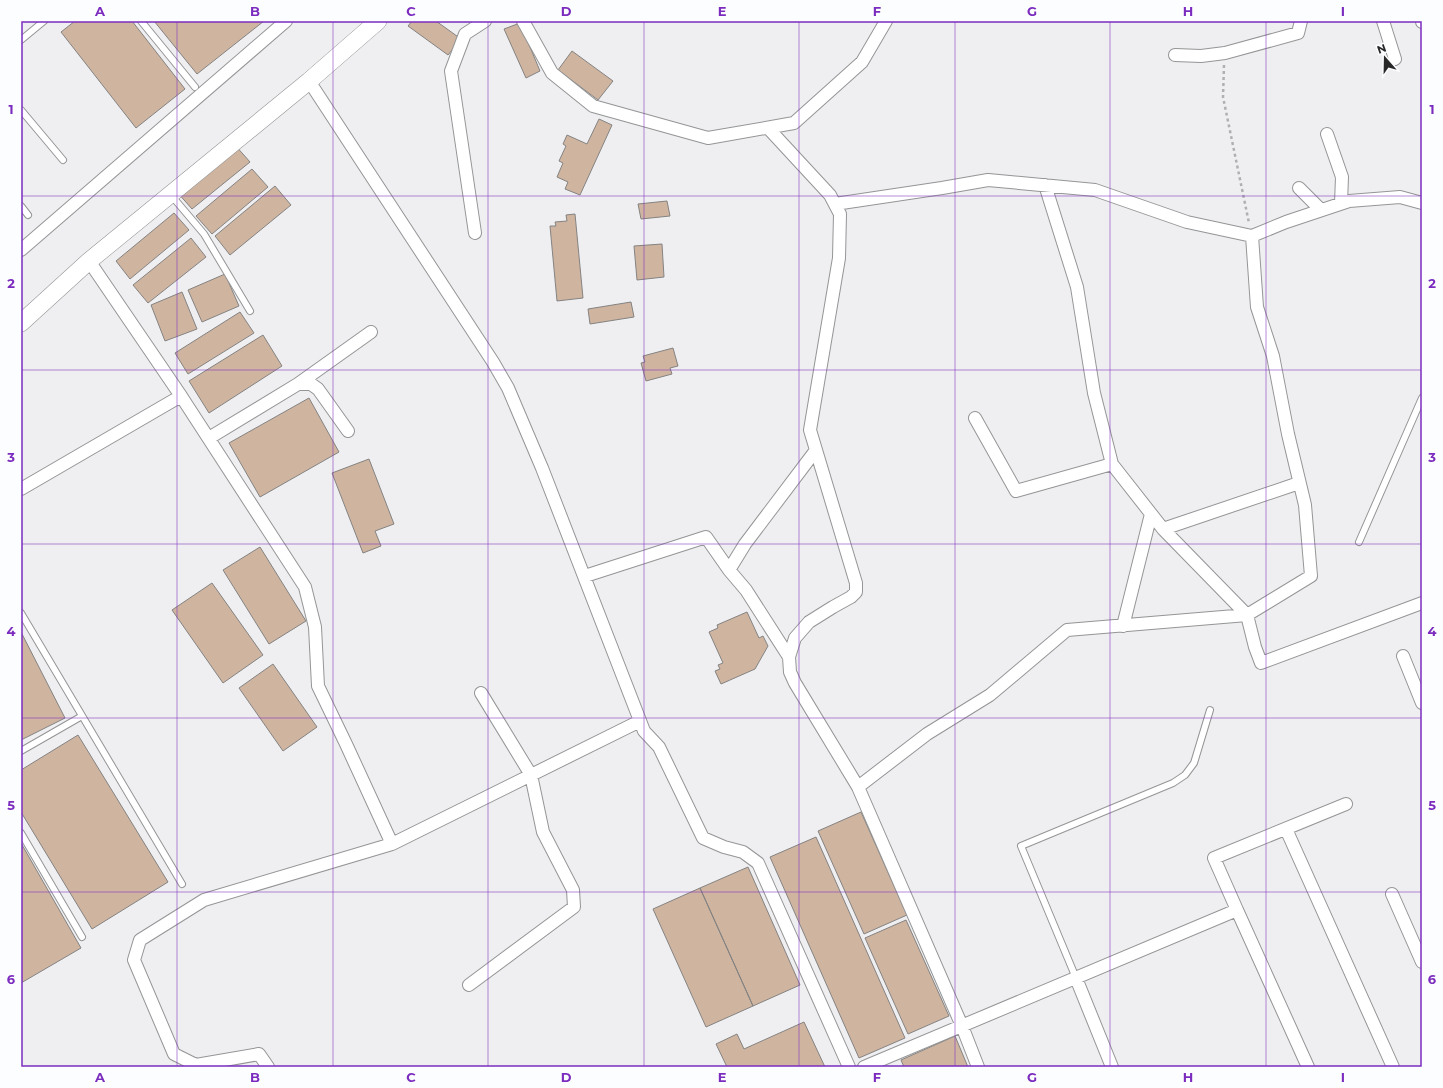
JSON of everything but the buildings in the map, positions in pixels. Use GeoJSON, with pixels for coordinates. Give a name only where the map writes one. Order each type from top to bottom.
{"type":"FeatureCollection","features":[{"type":"Feature","properties":{"kind":"street"},"geometry":{"type":"LineString","coordinates":[[21,250],[286,21]]}},
{"type":"Feature","properties":{"kind":"street"},"geometry":{"type":"LineString","coordinates":[[21,323],[89,261],[309,81],[378,21]]}},
{"type":"Feature","properties":{"kind":"street"},"geometry":{"type":"LineString","coordinates":[[475,233],[451,71],[465,34],[485,21]]}},
{"type":"Feature","properties":{"kind":"street"},"geometry":{"type":"LineString","coordinates":[[523,21],[552,73],[593,106],[708,138],[794,123],[862,62],[886,21]]}},
{"type":"Feature","properties":{"kind":"street"},"geometry":{"type":"LineString","coordinates":[[1175,55],[1200,56],[1225,53],[1298,33],[1300,21]]}},
{"type":"Feature","properties":{"kind":"street"},"geometry":{"type":"LineString","coordinates":[[1383,21],[1395,59]]}},
{"type":"Feature","properties":{"kind":"street"},"geometry":{"type":"LineString","coordinates":[[309,81],[489,355],[508,388],[585,576],[644,731],[659,747],[703,838],[724,847],[743,852],[758,863],[849,1067]]}},
{"type":"Feature","properties":{"kind":"street"},"geometry":{"type":"LineString","coordinates":[[768,128],[830,195],[840,214],[839,258],[810,430],[856,583],[856,592],[851,597],[809,622],[796,638],[789,658],[790,672],[795,683],[858,787],[962,1026],[978,1067]]}},
{"type":"Feature","properties":{"kind":"street"},"geometry":{"type":"LineString","coordinates":[[1327,134],[1342,177],[1341,203]]}},
{"type":"Feature","properties":{"kind":"street"},"geometry":{"type":"LineString","coordinates":[[835,204],[988,180],[1095,190],[1187,222],[1252,236],[1348,201],[1400,197],[1422,203]]}},
{"type":"Feature","properties":{"kind":"street"},"geometry":{"type":"LineString","coordinates":[[1045,185],[1077,287],[1094,393],[1112,464],[1163,529],[1247,615],[1261,663],[1422,603]]}},
{"type":"Feature","properties":{"kind":"street"},"geometry":{"type":"LineString","coordinates":[[1299,188],[1321,210]]}},
{"type":"Feature","properties":{"kind":"street"},"geometry":{"type":"LineString","coordinates":[[858,787],[927,734],[990,695],[1067,630],[1247,615],[1311,576],[1305,505],[1288,434],[1273,356],[1257,308],[1252,236]]}},
{"type":"Feature","properties":{"kind":"street"},"geometry":{"type":"LineString","coordinates":[[89,261],[209,438],[305,587],[314,627],[318,686],[392,844]]}},
{"type":"Feature","properties":{"kind":"street"},"geometry":{"type":"LineString","coordinates":[[209,438],[298,384],[371,332]]}},
{"type":"Feature","properties":{"kind":"street"},"geometry":{"type":"LineString","coordinates":[[298,384],[311,384],[318,389],[348,431]]}},
{"type":"Feature","properties":{"kind":"street"},"geometry":{"type":"LineString","coordinates":[[21,490],[181,396]]}},
{"type":"Feature","properties":{"kind":"street"},"geometry":{"type":"LineString","coordinates":[[975,418],[1016,491],[1112,464]]}},
{"type":"Feature","properties":{"kind":"street"},"geometry":{"type":"LineString","coordinates":[[729,570],[745,544],[816,450]]}},
{"type":"Feature","properties":{"kind":"street"},"geometry":{"type":"LineString","coordinates":[[1163,529],[1299,483]]}},
{"type":"Feature","properties":{"kind":"street"},"geometry":{"type":"LineString","coordinates":[[1123,626],[1152,514]]}},
{"type":"Feature","properties":{"kind":"street"},"geometry":{"type":"LineString","coordinates":[[585,576],[706,537],[729,570],[746,590],[789,658]]}},
{"type":"Feature","properties":{"kind":"street"},"geometry":{"type":"LineString","coordinates":[[1403,656],[1422,700]]}},
{"type":"Feature","properties":{"kind":"street"},"geometry":{"type":"LineString","coordinates":[[469,985],[574,908],[573,890],[543,832],[531,775],[481,693]]}},
{"type":"Feature","properties":{"kind":"street"},"geometry":{"type":"LineString","coordinates":[[268,1067],[259,1054],[196,1065],[174,1054],[134,960],[140,940],[204,900],[392,844],[640,721]]}},
{"type":"Feature","properties":{"kind":"street"},"geometry":{"type":"LineString","coordinates":[[1308,1067],[1214,858],[1346,804]]}},
{"type":"Feature","properties":{"kind":"street"},"geometry":{"type":"LineString","coordinates":[[1286,829],[1393,1067]]}},
{"type":"Feature","properties":{"kind":"street"},"geometry":{"type":"LineString","coordinates":[[1392,894],[1422,962]]}},
{"type":"Feature","properties":{"kind":"street"},"geometry":{"type":"LineString","coordinates":[[864,1067],[1237,910]]}},
{"type":"Feature","properties":{"kind":"street"},"geometry":{"type":"LineString","coordinates":[[1076,978],[1112,1067]]}},
{"type":"Feature","properties":{"kind":"lane"},"geometry":{"type":"LineString","coordinates":[[21,40],[44,21]]}},
{"type":"Feature","properties":{"kind":"lane"},"geometry":{"type":"LineString","coordinates":[[141,21],[195,87]]}},
{"type":"Feature","properties":{"kind":"lane"},"geometry":{"type":"LineString","coordinates":[[21,110],[64,160]]}},
{"type":"Feature","properties":{"kind":"lane"},"geometry":{"type":"LineString","coordinates":[[171,194],[204,234],[250,311]]}},
{"type":"Feature","properties":{"kind":"lane"},"geometry":{"type":"LineString","coordinates":[[21,206],[28,215]]}},
{"type":"Feature","properties":{"kind":"lane"},"geometry":{"type":"LineString","coordinates":[[1360,542],[1422,398]]}},
{"type":"Feature","properties":{"kind":"lane"},"geometry":{"type":"LineString","coordinates":[[21,613],[182,884]]}},
{"type":"Feature","properties":{"kind":"lane"},"geometry":{"type":"LineString","coordinates":[[1076,978],[1021,846],[1173,783],[1184,775],[1194,763],[1210,710]]}},
{"type":"Feature","properties":{"kind":"lane"},"geometry":{"type":"LineString","coordinates":[[21,751],[82,716]]}},
{"type":"Feature","properties":{"kind":"lane"},"geometry":{"type":"LineString","coordinates":[[21,833],[82,936]]}},
{"type":"Feature","properties":{"kind":"path"},"geometry":{"type":"LineString","coordinates":[[1225,53],[1223,97],[1252,236]]}}]}
